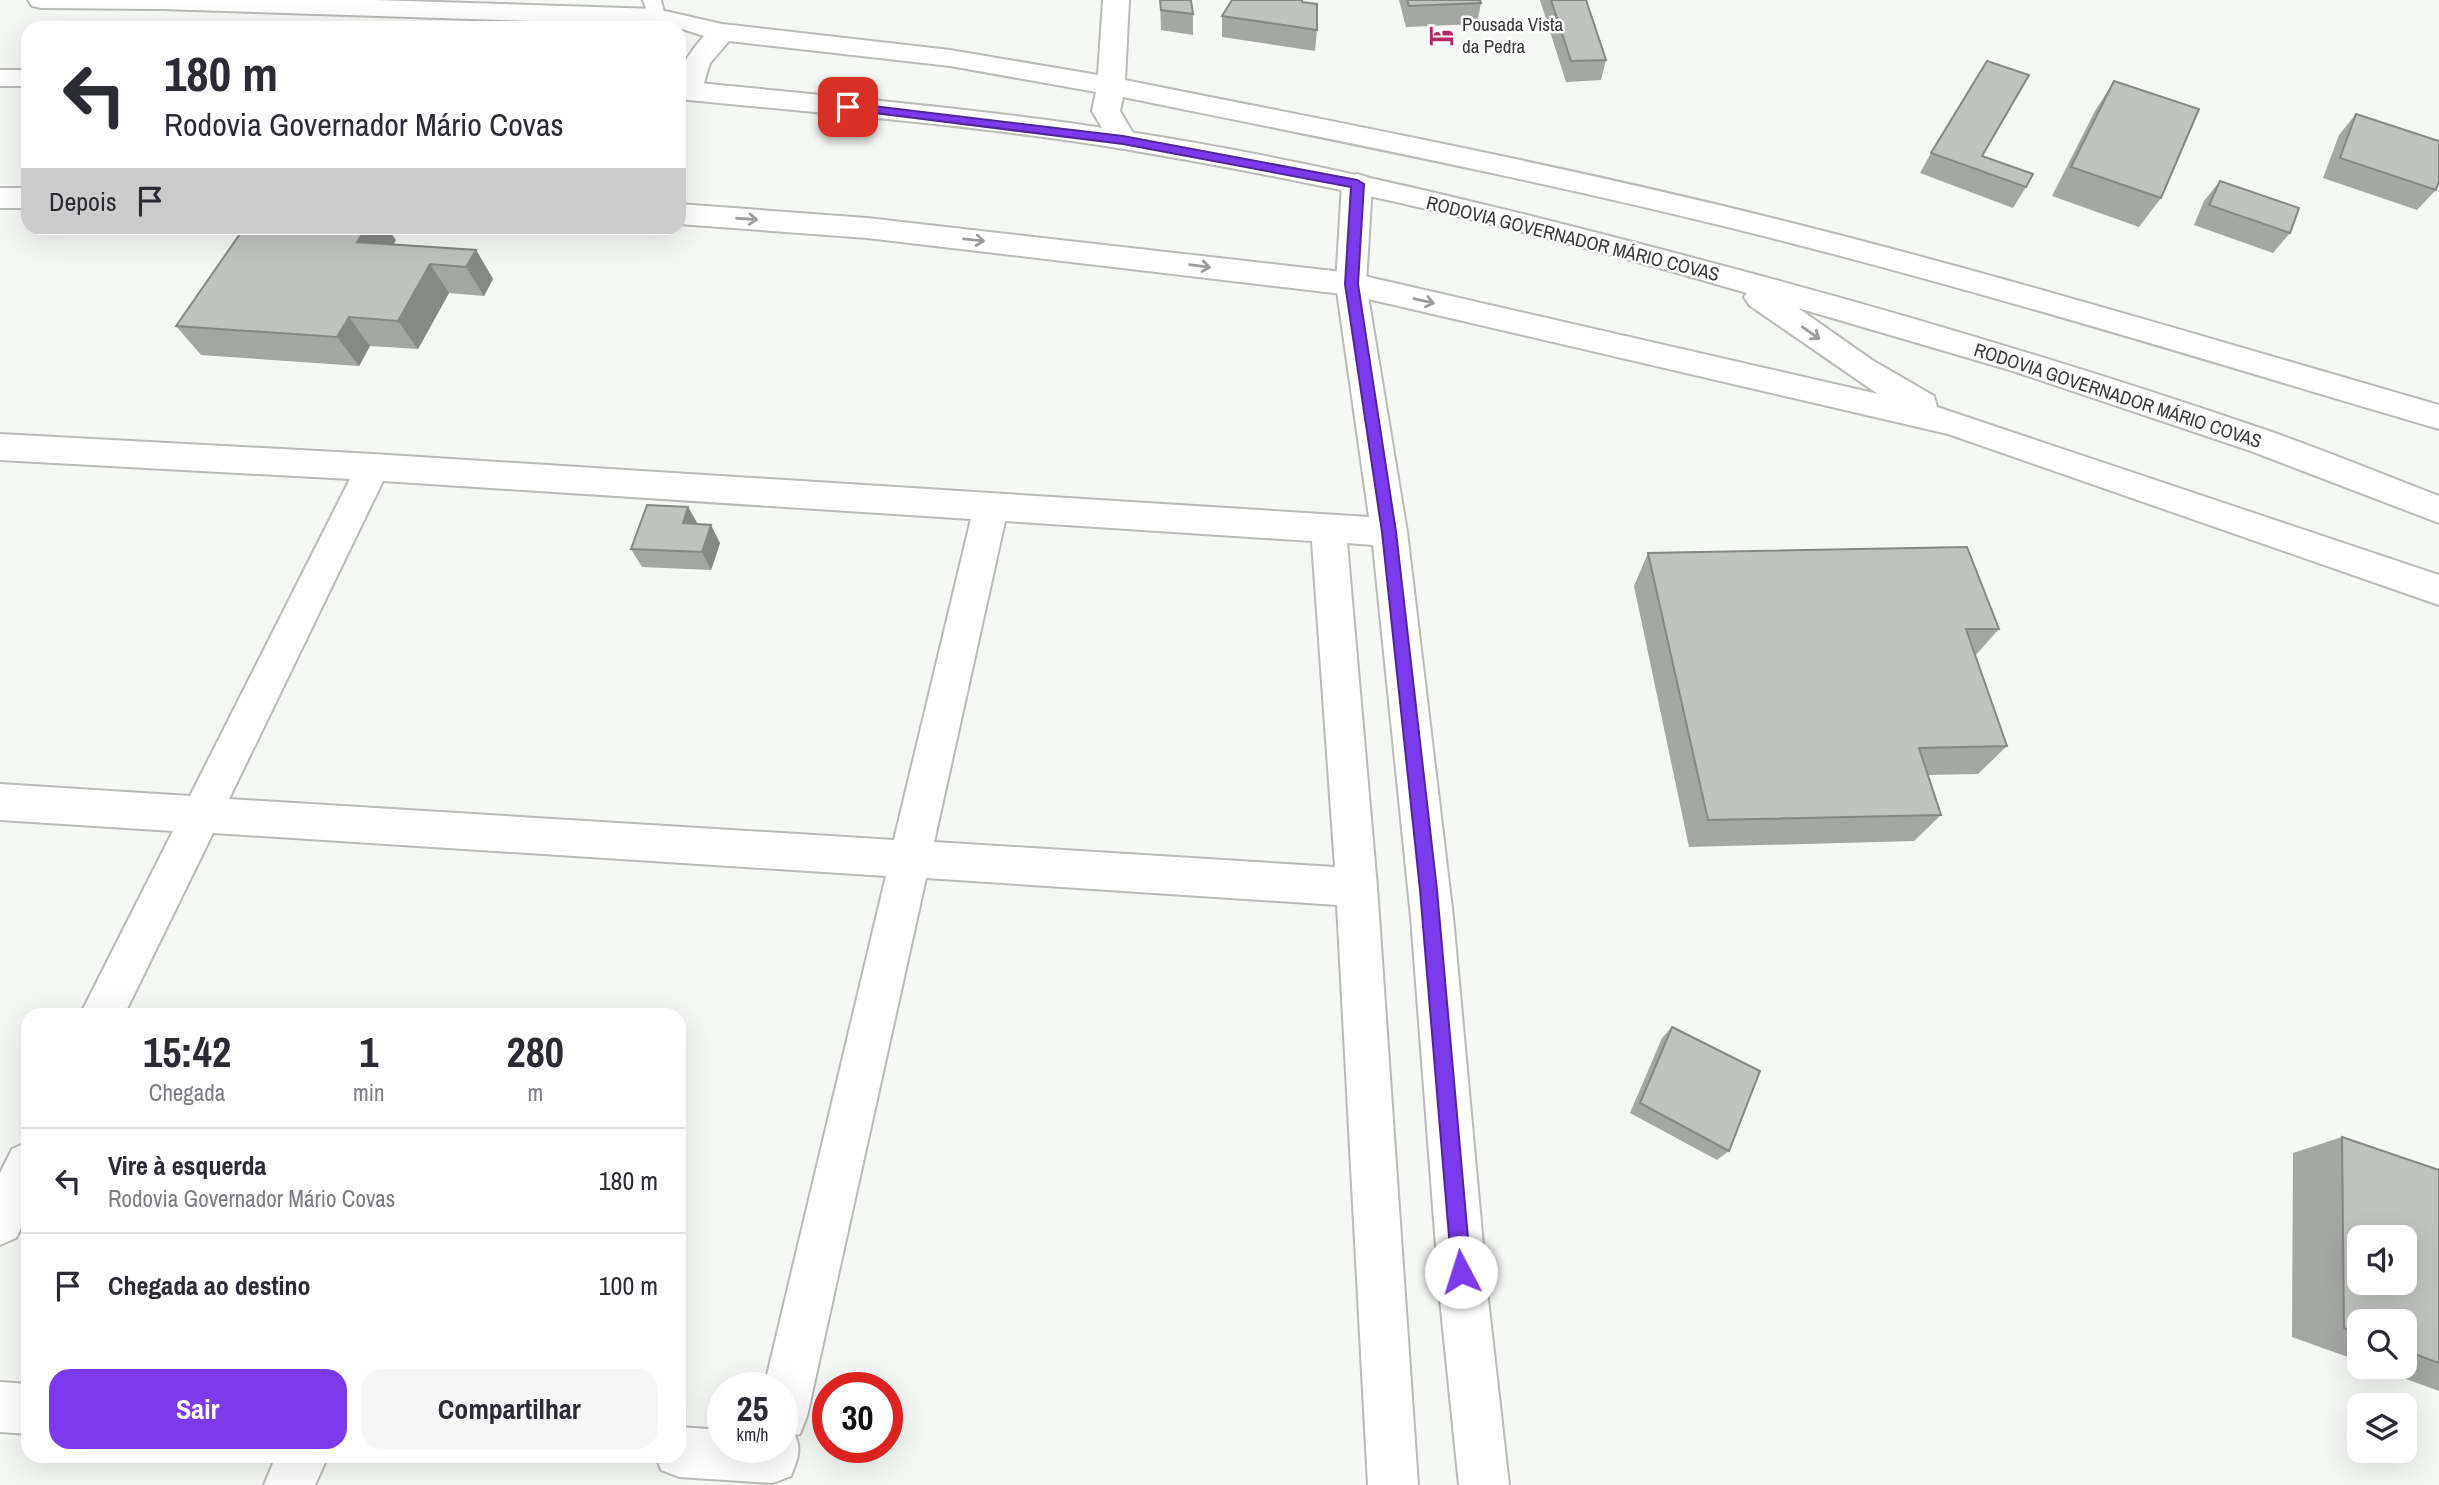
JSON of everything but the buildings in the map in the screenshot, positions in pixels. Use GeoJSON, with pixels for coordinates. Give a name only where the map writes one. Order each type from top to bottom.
{"type":"FeatureCollection","features":[{"type":"Feature","properties":{"kind":"main road"},"geometry":{"type":"LineString","coordinates":[[41,0],[654,8],[722,32],[950,58],[1111,86],[1511,166],[1784,231],[2439,417]]}},
{"type":"Feature","properties":{"kind":"main road"},"geometry":{"type":"LineString","coordinates":[[1116,0],[1111,86],[1106,111],[1123,140]]}},
{"type":"Feature","properties":{"kind":"main road"},"geometry":{"type":"LineString","coordinates":[[686,86],[697,61],[722,32]]}},
{"type":"Feature","properties":{"kind":"main road"},"geometry":{"type":"LineString","coordinates":[[0,78],[21,78]]}},
{"type":"Feature","properties":{"kind":"main road","name":"RODOVIA GOVERNADOR MÁRIO COVAS"},"geometry":{"type":"LineString","coordinates":[[686,90],[900,112],[1123,140],[1357,184],[1597,242],[2022,362],[2260,441],[2439,510]]}},
{"type":"Feature","properties":{"kind":"main road"},"geometry":{"type":"LineString","coordinates":[[1357,184],[1351,284],[1389,532],[1432,917],[1464,1299],[1484,1485]]}},
{"type":"Feature","properties":{"kind":"main road"},"geometry":{"type":"LineString","coordinates":[[0,198],[21,198]]}},
{"type":"Feature","properties":{"kind":"main road"},"geometry":{"type":"LineString","coordinates":[[686,215],[867,228],[1351,284],[1952,423],[2439,590]]}},
{"type":"Feature","properties":{"kind":"main road"},"geometry":{"type":"LineString","coordinates":[[1735,279],[1861,368],[1952,423]]}},
{"type":"Feature","properties":{"kind":"main road"},"geometry":{"type":"LineString","coordinates":[[0,447],[373,467],[1389,532]]}},
{"type":"Feature","properties":{"kind":"main road"},"geometry":{"type":"LineString","coordinates":[[105,1008],[373,467]]}},
{"type":"Feature","properties":{"kind":"main road"},"geometry":{"type":"LineString","coordinates":[[792,1372],[991,506]]}},
{"type":"Feature","properties":{"kind":"main road"},"geometry":{"type":"LineString","coordinates":[[1328,527],[1357,887],[1393,1485]]}},
{"type":"Feature","properties":{"kind":"main road"},"geometry":{"type":"LineString","coordinates":[[0,802],[1357,887]]}},
{"type":"Feature","properties":{"kind":"main road"},"geometry":{"type":"LineString","coordinates":[[0,1222],[21,1179]]}},
{"type":"Feature","properties":{"kind":"main road"},"geometry":{"type":"LineString","coordinates":[[0,1407],[21,1408]]}},
{"type":"Feature","properties":{"kind":"main road"},"geometry":{"type":"LineString","coordinates":[[686,1452],[707,1454]]}},
{"type":"Feature","properties":{"kind":"main road"},"geometry":{"type":"LineString","coordinates":[[289,1485],[300,1463]]}},
{"type":"Feature","properties":{"kind":"place","name":"Pousada Vista da Pedra"},"geometry":{"type":"Point","coordinates":[1442,35]}},
{"type":"Feature","properties":{"kind":"route"},"geometry":{"type":"LineString","coordinates":[[848,107],[1123,140],[1357,184],[1351,284],[1389,532],[1429,890],[1461,1272]]}}]}
